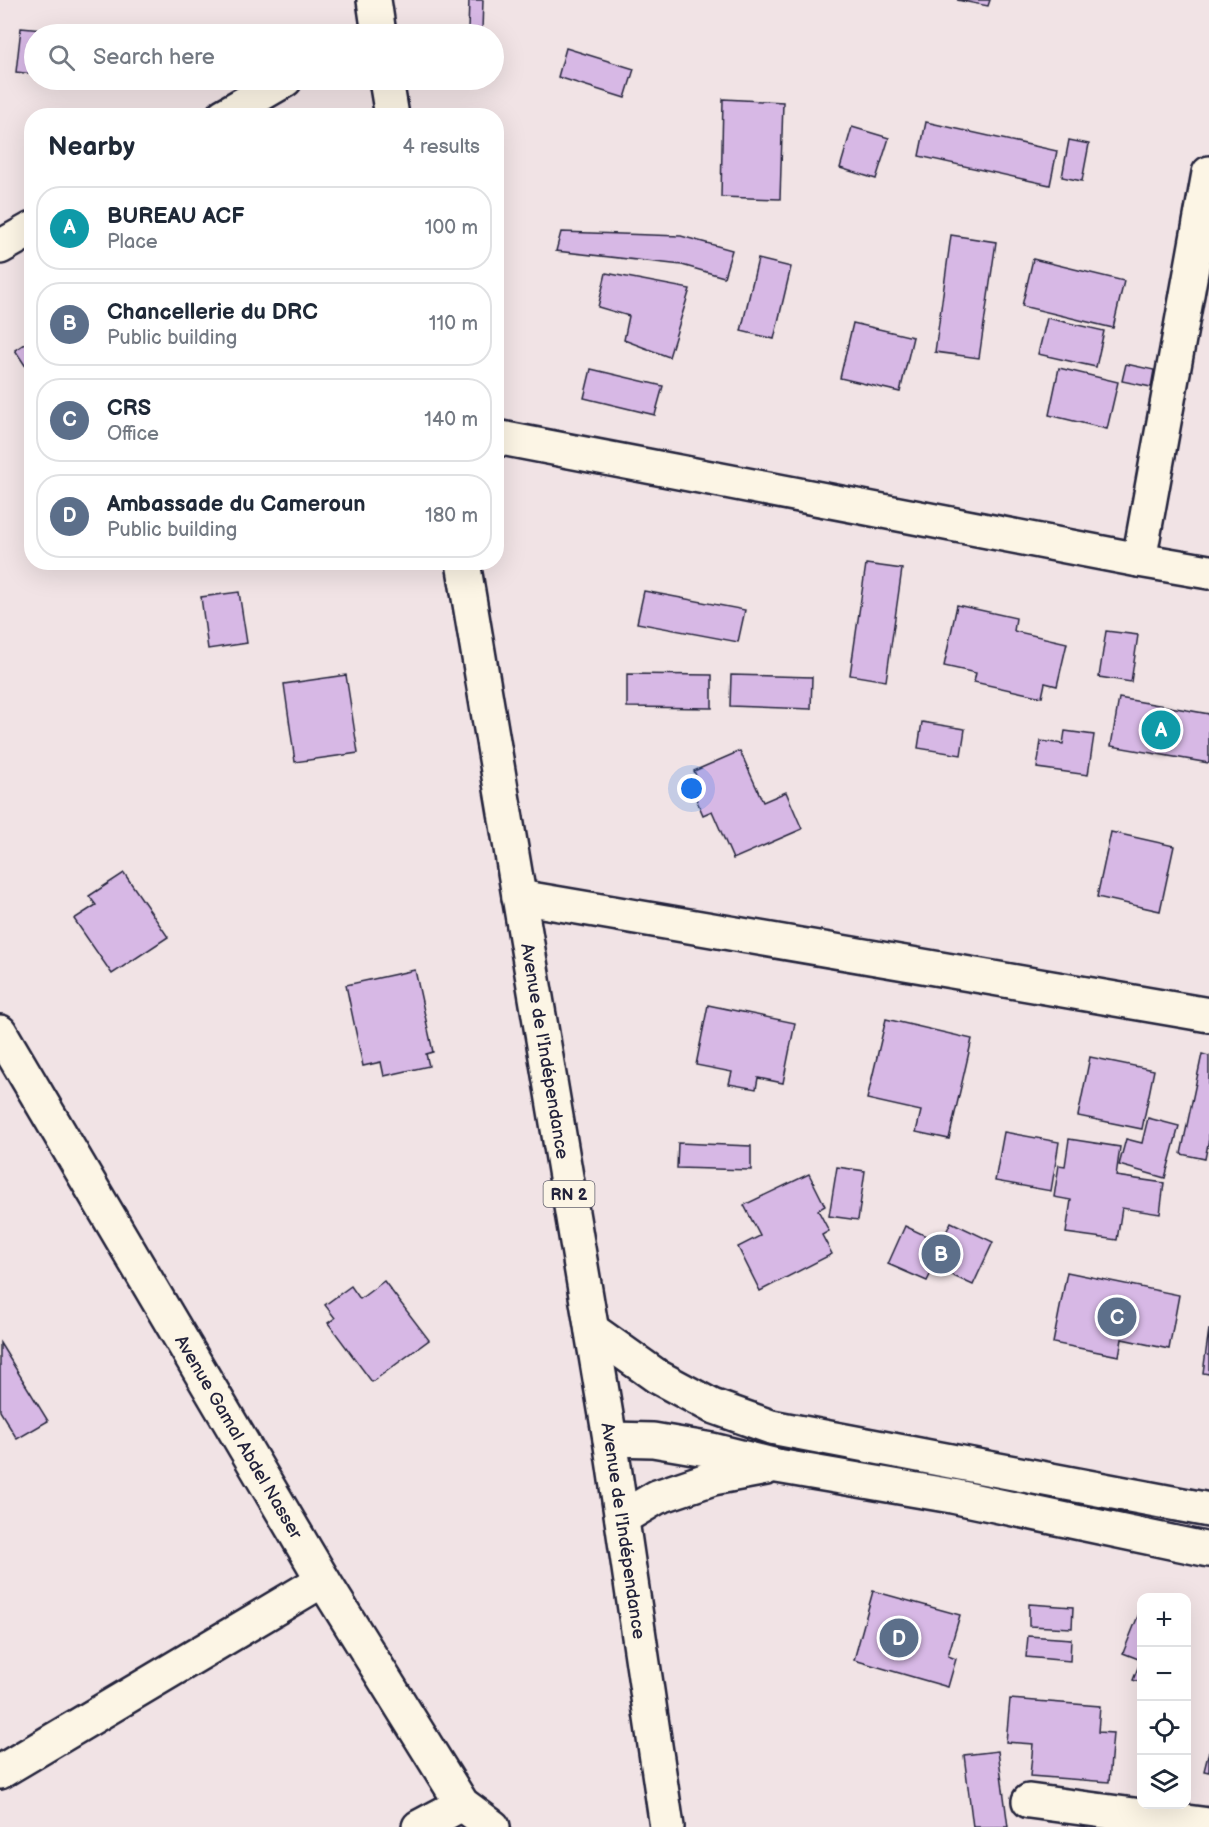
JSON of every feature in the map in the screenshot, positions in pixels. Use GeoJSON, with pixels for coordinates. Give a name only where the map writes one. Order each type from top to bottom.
{"type":"FeatureCollection","features":[{"type":"Feature","properties":{"kind":"street"},"geometry":{"type":"LineString","coordinates":[[238,108],[268,90]]}},
{"type":"Feature","properties":{"kind":"street"},"geometry":{"type":"LineString","coordinates":[[388,90],[391,108]]}},
{"type":"Feature","properties":{"kind":"street"},"geometry":{"type":"LineString","coordinates":[[1139,560],[1209,173]]}},
{"type":"Feature","properties":{"kind":"street"},"geometry":{"type":"LineString","coordinates":[[0,247],[24,234]]}},
{"type":"Feature","properties":{"kind":"street"},"geometry":{"type":"LineString","coordinates":[[504,439],[1209,572]]}},
{"type":"Feature","properties":{"kind":"street","name":"Avenue de l'Indépendance"},"geometry":{"type":"LineString","coordinates":[[464,570],[610,1439],[667,1827]]}},
{"type":"Feature","properties":{"kind":"street"},"geometry":{"type":"LineString","coordinates":[[519,897],[1209,1015]]}},
{"type":"Feature","properties":{"kind":"street","name":"Avenue Gamal Abdel Nasser"},"geometry":{"type":"LineString","coordinates":[[0,1032],[323,1580],[462,1804],[493,1827]]}},
{"type":"Feature","properties":{"kind":"street"},"geometry":{"type":"LineString","coordinates":[[592,1330],[658,1377],[712,1406],[771,1426],[1209,1510]]}},
{"type":"Feature","properties":{"kind":"street"},"geometry":{"type":"LineString","coordinates":[[610,1439],[653,1440],[712,1450],[777,1466],[952,1496],[1209,1550]]}},
{"type":"Feature","properties":{"kind":"street"},"geometry":{"type":"LineString","coordinates":[[622,1518],[657,1497],[713,1478],[777,1466]]}},
{"type":"Feature","properties":{"kind":"street"},"geometry":{"type":"LineString","coordinates":[[0,1772],[323,1580]]}},
{"type":"Feature","properties":{"kind":"street"},"geometry":{"type":"LineString","coordinates":[[1029,1801],[1209,1825]]}},
{"type":"Feature","properties":{"kind":"street"},"geometry":{"type":"LineString","coordinates":[[419,1827],[462,1804]]}},
{"type":"Feature","properties":{"kind":"building"},"geometry":{"type":"Polygon","coordinates":[[[469,0],[483,0],[482,24],[468,24],[469,0]]]}},
{"type":"Feature","properties":{"kind":"building"},"geometry":{"type":"Polygon","coordinates":[[[957,0],[990,0],[988,6],[957,0]]]}},
{"type":"Feature","properties":{"kind":"building"},"geometry":{"type":"Polygon","coordinates":[[[21,28],[24,28],[24,73],[16,72],[21,28]]]}},
{"type":"Feature","properties":{"kind":"building"},"geometry":{"type":"Polygon","coordinates":[[[566,48],[634,69],[625,98],[558,77],[566,48]]]}},
{"type":"Feature","properties":{"kind":"building"},"geometry":{"type":"Polygon","coordinates":[[[723,99],[783,102],[780,199],[721,197],[723,99]]]}},
{"type":"Feature","properties":{"kind":"building"},"geometry":{"type":"Polygon","coordinates":[[[926,122],[1057,151],[1050,185],[919,156],[926,122]]]}},
{"type":"Feature","properties":{"kind":"building"},"geometry":{"type":"Polygon","coordinates":[[[852,127],[889,138],[876,179],[840,168],[852,127]]]}},
{"type":"Feature","properties":{"kind":"building"},"geometry":{"type":"Polygon","coordinates":[[[1069,140],[1089,144],[1082,181],[1062,177],[1069,140]]]}},
{"type":"Feature","properties":{"kind":"building"},"geometry":{"type":"Polygon","coordinates":[[[561,232],[681,236],[732,250],[724,277],[682,265],[556,251],[561,232]]]}},
{"type":"Feature","properties":{"kind":"building"},"geometry":{"type":"Polygon","coordinates":[[[951,235],[996,242],[979,358],[935,352],[951,235]]]}},
{"type":"Feature","properties":{"kind":"building"},"geometry":{"type":"Polygon","coordinates":[[[758,259],[791,267],[774,339],[741,331],[758,259]]]}},
{"type":"Feature","properties":{"kind":"building"},"geometry":{"type":"Polygon","coordinates":[[[1033,259],[1124,281],[1113,328],[1022,306],[1033,259]]]}},
{"type":"Feature","properties":{"kind":"building"},"geometry":{"type":"Polygon","coordinates":[[[606,273],[690,289],[669,357],[624,340],[629,316],[598,307],[606,273]]]}},
{"type":"Feature","properties":{"kind":"building"},"geometry":{"type":"Polygon","coordinates":[[[1047,318],[1104,331],[1096,367],[1038,354],[1047,318]]]}},
{"type":"Feature","properties":{"kind":"building"},"geometry":{"type":"Polygon","coordinates":[[[853,323],[913,337],[900,392],[840,378],[853,323]]]}},
{"type":"Feature","properties":{"kind":"building"},"geometry":{"type":"Polygon","coordinates":[[[24,344],[24,364],[15,350],[24,344]]]}},
{"type":"Feature","properties":{"kind":"building"},"geometry":{"type":"Polygon","coordinates":[[[1126,364],[1154,370],[1151,387],[1122,381],[1126,364]]]}},
{"type":"Feature","properties":{"kind":"building"},"geometry":{"type":"Polygon","coordinates":[[[1059,368],[1118,382],[1107,429],[1049,415],[1059,368]]]}},
{"type":"Feature","properties":{"kind":"building"},"geometry":{"type":"Polygon","coordinates":[[[591,369],[663,386],[655,415],[584,398],[591,369]]]}},
{"type":"Feature","properties":{"kind":"building"},"geometry":{"type":"Polygon","coordinates":[[[866,564],[902,569],[886,681],[850,675],[866,564]]]}},
{"type":"Feature","properties":{"kind":"building"},"geometry":{"type":"Polygon","coordinates":[[[644,591],[745,610],[738,642],[637,623],[644,591]]]}},
{"type":"Feature","properties":{"kind":"building"},"geometry":{"type":"Polygon","coordinates":[[[239,592],[247,643],[208,649],[201,597],[239,592]]]}},
{"type":"Feature","properties":{"kind":"building"},"geometry":{"type":"Polygon","coordinates":[[[957,605],[1016,618],[1014,631],[1067,643],[1057,686],[1045,683],[1042,697],[974,682],[976,673],[944,666],[957,605]]]}},
{"type":"Feature","properties":{"kind":"building"},"geometry":{"type":"Polygon","coordinates":[[[1106,631],[1138,635],[1131,682],[1099,677],[1106,631]]]}},
{"type":"Feature","properties":{"kind":"building"},"geometry":{"type":"Polygon","coordinates":[[[627,674],[712,675],[712,708],[627,707],[627,674]]]}},
{"type":"Feature","properties":{"kind":"building"},"geometry":{"type":"Polygon","coordinates":[[[346,675],[358,753],[295,762],[284,684],[346,675]]]}},
{"type":"Feature","properties":{"kind":"building"},"geometry":{"type":"Polygon","coordinates":[[[731,675],[812,677],[811,709],[730,706],[731,675]]]}},
{"type":"Feature","properties":{"kind":"building"},"geometry":{"type":"Polygon","coordinates":[[[1119,698],[1209,714],[1209,763],[1111,746],[1119,698]]]}},
{"type":"Feature","properties":{"kind":"building"},"geometry":{"type":"Polygon","coordinates":[[[922,722],[965,729],[961,755],[918,748],[922,722]]]}},
{"type":"Feature","properties":{"kind":"building"},"geometry":{"type":"Polygon","coordinates":[[[1065,731],[1094,735],[1088,775],[1037,768],[1041,741],[1063,744],[1065,731]]]}},
{"type":"Feature","properties":{"kind":"building"},"geometry":{"type":"Polygon","coordinates":[[[740,751],[763,802],[786,792],[802,829],[733,859],[712,811],[703,815],[691,787],[699,783],[694,771],[740,751]]]}},
{"type":"Feature","properties":{"kind":"building"},"geometry":{"type":"Polygon","coordinates":[[[1111,832],[1174,846],[1160,911],[1097,897],[1111,832]]]}},
{"type":"Feature","properties":{"kind":"building"},"geometry":{"type":"Polygon","coordinates":[[[124,873],[168,937],[112,974],[74,919],[96,905],[89,896],[124,873]]]}},
{"type":"Feature","properties":{"kind":"building"},"geometry":{"type":"Polygon","coordinates":[[[415,970],[433,1052],[426,1054],[429,1066],[384,1076],[381,1062],[363,1066],[346,985],[415,970]]]}},
{"type":"Feature","properties":{"kind":"building"},"geometry":{"type":"Polygon","coordinates":[[[708,1005],[795,1023],[783,1083],[758,1078],[756,1089],[729,1084],[732,1072],[696,1065],[708,1005]]]}},
{"type":"Feature","properties":{"kind":"building"},"geometry":{"type":"Polygon","coordinates":[[[886,1019],[972,1039],[949,1139],[916,1132],[921,1111],[867,1099],[886,1019]]]}},
{"type":"Feature","properties":{"kind":"building"},"geometry":{"type":"Polygon","coordinates":[[[1202,1054],[1209,1056],[1209,1139],[1205,1159],[1181,1154],[1202,1054]]]}},
{"type":"Feature","properties":{"kind":"building"},"geometry":{"type":"Polygon","coordinates":[[[1090,1057],[1154,1070],[1142,1129],[1078,1116],[1090,1057]]]}},
{"type":"Feature","properties":{"kind":"building"},"geometry":{"type":"Polygon","coordinates":[[[1148,1118],[1179,1126],[1165,1178],[1119,1165],[1126,1139],[1142,1143],[1148,1118]]]}},
{"type":"Feature","properties":{"kind":"building"},"geometry":{"type":"Polygon","coordinates":[[[1004,1132],[1059,1142],[1051,1191],[995,1181],[1004,1132]]]}},
{"type":"Feature","properties":{"kind":"building"},"geometry":{"type":"Polygon","coordinates":[[[1069,1139],[1120,1147],[1116,1176],[1164,1183],[1160,1214],[1122,1208],[1117,1240],[1066,1233],[1071,1200],[1054,1197],[1059,1165],[1065,1166],[1069,1139]]]}},
{"type":"Feature","properties":{"kind":"building"},"geometry":{"type":"Polygon","coordinates":[[[678,1143],[751,1146],[751,1170],[677,1168],[678,1143]]]}},
{"type":"Feature","properties":{"kind":"building"},"geometry":{"type":"Polygon","coordinates":[[[837,1167],[865,1171],[858,1220],[829,1216],[837,1167]]]}},
{"type":"Feature","properties":{"kind":"building"},"geometry":{"type":"Polygon","coordinates":[[[809,1174],[825,1206],[818,1210],[829,1231],[822,1235],[832,1254],[760,1291],[738,1247],[760,1236],[744,1205],[809,1174]]]}},
{"type":"Feature","properties":{"kind":"building"},"geometry":{"type":"Polygon","coordinates":[[[951,1222],[993,1242],[973,1285],[934,1267],[927,1281],[888,1264],[905,1226],[941,1243],[951,1222]]]}},
{"type":"Feature","properties":{"kind":"building"},"geometry":{"type":"Polygon","coordinates":[[[1067,1272],[1179,1295],[1169,1349],[1122,1339],[1119,1356],[1053,1343],[1067,1272]]]}},
{"type":"Feature","properties":{"kind":"building"},"geometry":{"type":"Polygon","coordinates":[[[384,1281],[429,1340],[372,1382],[328,1323],[335,1318],[325,1305],[351,1286],[360,1299],[384,1281]]]}},
{"type":"Feature","properties":{"kind":"building"},"geometry":{"type":"Polygon","coordinates":[[[1209,1329],[1209,1374],[1203,1373],[1209,1329]]]}},
{"type":"Feature","properties":{"kind":"building"},"geometry":{"type":"Polygon","coordinates":[[[0,1343],[48,1421],[17,1439],[0,1411],[0,1343]]]}},
{"type":"Feature","properties":{"kind":"building"},"geometry":{"type":"Polygon","coordinates":[[[873,1591],[960,1615],[948,1656],[956,1659],[948,1687],[854,1660],[873,1591]]]}},
{"type":"Feature","properties":{"kind":"building"},"geometry":{"type":"Polygon","coordinates":[[[1029,1604],[1073,1607],[1072,1628],[1029,1626],[1029,1604]]]}},
{"type":"Feature","properties":{"kind":"building"},"geometry":{"type":"Polygon","coordinates":[[[1137,1618],[1137,1658],[1123,1653],[1137,1618]]]}},
{"type":"Feature","properties":{"kind":"building"},"geometry":{"type":"Polygon","coordinates":[[[1028,1636],[1071,1639],[1070,1661],[1026,1657],[1028,1636]]]}},
{"type":"Feature","properties":{"kind":"building"},"geometry":{"type":"Polygon","coordinates":[[[1137,1670],[1137,1681],[1133,1680],[1137,1670]]]}},
{"type":"Feature","properties":{"kind":"building"},"geometry":{"type":"Polygon","coordinates":[[[1010,1699],[1100,1706],[1098,1732],[1113,1733],[1109,1782],[1030,1776],[1033,1744],[1006,1742],[1010,1699]]]}},
{"type":"Feature","properties":{"kind":"building"},"geometry":{"type":"Polygon","coordinates":[[[998,1751],[1008,1827],[973,1827],[964,1755],[998,1751]]]}},
{"type":"Feature","properties":{"kind":"building"},"geometry":{"type":"Polygon","coordinates":[[[1209,1751],[1209,1772],[1204,1771],[1209,1751]]]}},
{"type":"Feature","properties":{"kind":"place","name":"BUREAU ACF"},"geometry":{"type":"Point","coordinates":[1161,730]}},
{"type":"Feature","properties":{"kind":"place","name":"Chancellerie du DRC"},"geometry":{"type":"Point","coordinates":[941,1254]}},
{"type":"Feature","properties":{"kind":"place","name":"CRS"},"geometry":{"type":"Point","coordinates":[1117,1317]}},
{"type":"Feature","properties":{"kind":"place","name":"Ambassade du Cameroun"},"geometry":{"type":"Point","coordinates":[899,1638]}}]}
